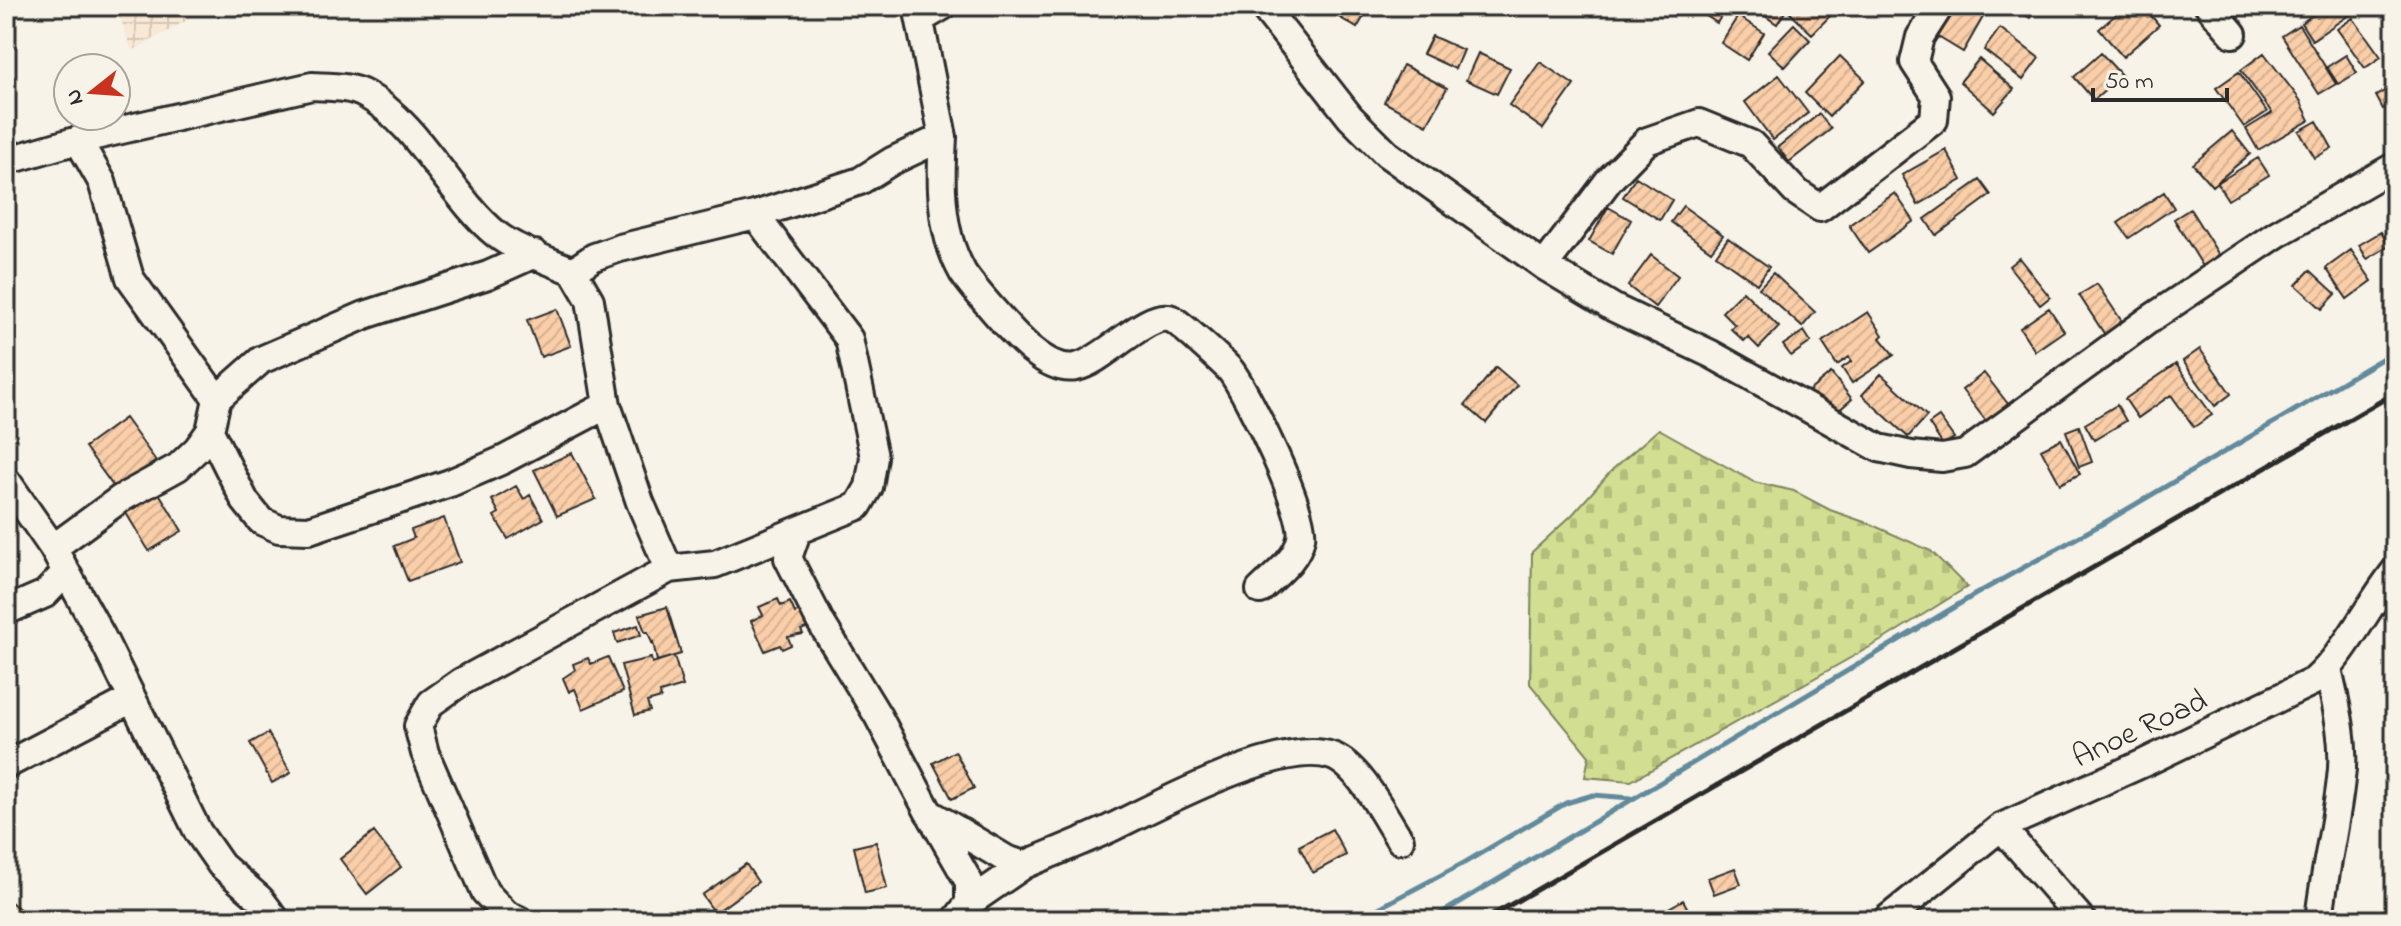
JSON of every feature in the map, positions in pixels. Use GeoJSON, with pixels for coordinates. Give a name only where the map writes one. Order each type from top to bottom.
{"type":"FeatureCollection","features":[{"type":"Feature","properties":{"kind":"street"},"geometry":{"type":"LineString","coordinates":[[1263,6],[1350,117],[1387,154],[1544,266],[1614,308],[1711,354],[1879,448],[1911,455],[1942,458],[1965,454],[2150,319],[2277,234],[2395,166]]}},
{"type":"Feature","properties":{"kind":"street"},"geometry":{"type":"LineString","coordinates":[[1544,266],[1609,180],[1647,141],[1699,123],[1751,144],[1795,191],[1820,208],[1934,120],[1936,96],[1914,62],[1920,37],[1940,6]]}},
{"type":"Feature","properties":{"kind":"street"},"geometry":{"type":"LineString","coordinates":[[2209,6],[2233,34]]}},
{"type":"Feature","properties":{"kind":"street"},"geometry":{"type":"LineString","coordinates":[[927,10],[943,137],[941,184],[949,241],[963,273],[1031,350],[1060,367],[1077,367],[1099,358],[1157,318],[1171,319],[1230,370],[1263,429],[1292,498],[1302,536],[1294,556],[1260,590]]}},
{"type":"Feature","properties":{"kind":"street"},"geometry":{"type":"LineString","coordinates":[[6,161],[78,140],[312,86],[343,88],[366,95],[399,121],[477,217],[499,237],[573,271],[590,300],[607,405],[640,502],[669,569]]}},
{"type":"Feature","properties":{"kind":"street"},"geometry":{"type":"LineString","coordinates":[[573,271],[594,257],[620,248],[755,215],[860,181],[892,161],[943,137]]}},
{"type":"Feature","properties":{"kind":"street"},"geometry":{"type":"LineString","coordinates":[[78,140],[102,182],[130,278],[217,399]]}},
{"type":"Feature","properties":{"kind":"street"},"geometry":{"type":"LineString","coordinates":[[519,920],[506,914],[485,892],[425,753],[418,726],[431,703],[461,682],[669,569],[715,564],[797,532],[858,506],[869,487],[874,457],[849,339],[755,215]]}},
{"type":"Feature","properties":{"kind":"street"},"geometry":{"type":"LineString","coordinates":[[53,548],[120,499],[178,467],[210,431],[217,399],[261,360],[365,315],[488,275],[535,254]]}},
{"type":"Feature","properties":{"kind":"street"},"geometry":{"type":"LineString","coordinates":[[210,431],[245,501],[261,521],[279,529],[309,530],[450,483],[503,460],[607,405]]}},
{"type":"Feature","properties":{"kind":"street"},"geometry":{"type":"LineString","coordinates":[[6,480],[53,548],[198,832],[221,865],[260,899],[276,920]]}},
{"type":"Feature","properties":{"kind":"street"},"geometry":{"type":"LineString","coordinates":[[797,532],[788,558],[820,621],[878,716],[969,882],[962,911]]}},
{"type":"Feature","properties":{"kind":"street","name":"Anoe Road"},"geometry":{"type":"LineString","coordinates":[[1886,920],[2001,827],[2299,690],[2328,669],[2395,571]]}},
{"type":"Feature","properties":{"kind":"street"},"geometry":{"type":"LineString","coordinates":[[6,611],[45,594],[66,572]]}},
{"type":"Feature","properties":{"kind":"street"},"geometry":{"type":"LineString","coordinates":[[2319,920],[2324,871],[2342,777],[2340,723],[2328,669]]}},
{"type":"Feature","properties":{"kind":"street"},"geometry":{"type":"LineString","coordinates":[[6,765],[132,699]]}},
{"type":"Feature","properties":{"kind":"street"},"geometry":{"type":"LineString","coordinates":[[962,911],[1024,865],[1211,780],[1267,760],[1315,753],[1333,756],[1351,768],[1400,840]]}},
{"type":"Feature","properties":{"kind":"street"},"geometry":{"type":"LineString","coordinates":[[929,813],[1006,859],[1024,865]]}},
{"type":"Feature","properties":{"kind":"street"},"geometry":{"type":"LineString","coordinates":[[2001,827],[2077,919]]}},
{"type":"Feature","properties":{"kind":"shaded area"},"geometry":{"type":"Polygon","coordinates":[[[116,6],[213,6],[132,51],[116,6]]]}},
{"type":"Feature","properties":{"kind":"green space"},"geometry":{"type":"Polygon","coordinates":[[[1659,429],[1754,482],[1794,491],[1830,510],[1931,551],[1967,587],[1884,639],[1631,781],[1585,777],[1589,756],[1530,684],[1532,552],[1572,515],[1613,469],[1659,429]]]}},
{"type":"Feature","properties":{"kind":"building"},"geometry":{"type":"Polygon","coordinates":[[[1332,6],[1370,6],[1357,28],[1329,11],[1332,6]]]}},
{"type":"Feature","properties":{"kind":"building"},"geometry":{"type":"Polygon","coordinates":[[[1686,6],[1727,6],[1717,23],[1697,10],[1695,14],[1686,6]]]}},
{"type":"Feature","properties":{"kind":"building"},"geometry":{"type":"Polygon","coordinates":[[[1759,6],[1788,7],[1777,24],[1756,10],[1759,6]]]}},
{"type":"Feature","properties":{"kind":"building"},"geometry":{"type":"Polygon","coordinates":[[[1797,6],[1824,6],[1832,14],[1812,34],[1790,13],[1797,6]]]}},
{"type":"Feature","properties":{"kind":"building"},"geometry":{"type":"Polygon","coordinates":[[[1955,6],[1964,6],[1983,17],[1963,52],[1938,37],[1955,6]]]}},
{"type":"Feature","properties":{"kind":"building"},"geometry":{"type":"Polygon","coordinates":[[[2021,6],[2037,6],[2030,18],[2018,11],[2021,6]]]}},
{"type":"Feature","properties":{"kind":"building"},"geometry":{"type":"Polygon","coordinates":[[[2126,6],[2143,6],[2159,25],[2123,57],[2099,29],[2126,6]]]}},
{"type":"Feature","properties":{"kind":"building"},"geometry":{"type":"Polygon","coordinates":[[[2326,6],[2347,6],[2352,13],[2312,40],[2301,23],[2326,6]]]}},
{"type":"Feature","properties":{"kind":"building"},"geometry":{"type":"Polygon","coordinates":[[[1738,16],[1764,33],[1747,60],[1721,43],[1738,16]]]}},
{"type":"Feature","properties":{"kind":"building"},"geometry":{"type":"Polygon","coordinates":[[[2353,18],[2381,57],[2365,68],[2337,29],[2353,18]]]}},
{"type":"Feature","properties":{"kind":"building"},"geometry":{"type":"Polygon","coordinates":[[[1794,24],[1810,40],[1785,67],[1768,51],[1794,24]]]}},
{"type":"Feature","properties":{"kind":"building"},"geometry":{"type":"Polygon","coordinates":[[[2299,25],[2336,84],[2319,94],[2282,36],[2299,25]]]}},
{"type":"Feature","properties":{"kind":"building"},"geometry":{"type":"Polygon","coordinates":[[[2000,28],[2039,58],[2023,80],[1984,50],[2000,28]]]}},
{"type":"Feature","properties":{"kind":"building"},"geometry":{"type":"Polygon","coordinates":[[[1432,36],[1463,50],[1455,69],[1423,54],[1432,36]]]}},
{"type":"Feature","properties":{"kind":"building"},"geometry":{"type":"Polygon","coordinates":[[[1478,53],[1510,68],[1497,94],[1466,80],[1478,53]]]}},
{"type":"Feature","properties":{"kind":"building"},"geometry":{"type":"Polygon","coordinates":[[[2101,53],[2122,76],[2094,100],[2074,77],[2101,53]]]}},
{"type":"Feature","properties":{"kind":"building"},"geometry":{"type":"Polygon","coordinates":[[[2264,53],[2300,100],[2310,120],[2258,150],[2246,129],[2272,113],[2241,70],[2264,53]]]}},
{"type":"Feature","properties":{"kind":"building"},"geometry":{"type":"Polygon","coordinates":[[[2346,55],[2357,73],[2338,84],[2327,67],[2346,55]]]}},
{"type":"Feature","properties":{"kind":"building"},"geometry":{"type":"Polygon","coordinates":[[[1840,56],[1865,80],[1829,117],[1805,93],[1840,56]]]}},
{"type":"Feature","properties":{"kind":"building"},"geometry":{"type":"Polygon","coordinates":[[[1979,59],[2014,89],[1994,112],[1960,82],[1979,59]]]}},
{"type":"Feature","properties":{"kind":"building"},"geometry":{"type":"Polygon","coordinates":[[[1540,62],[1574,85],[1543,129],[1509,105],[1540,62]]]}},
{"type":"Feature","properties":{"kind":"building"},"geometry":{"type":"Polygon","coordinates":[[[1403,65],[1447,88],[1427,125],[1384,102],[1403,65]]]}},
{"type":"Feature","properties":{"kind":"building"},"geometry":{"type":"Polygon","coordinates":[[[2239,72],[2267,112],[2244,127],[2216,88],[2239,72]]]}},
{"type":"Feature","properties":{"kind":"building"},"geometry":{"type":"Polygon","coordinates":[[[1779,75],[1808,113],[1773,140],[1745,102],[1779,75]]]}},
{"type":"Feature","properties":{"kind":"building"},"geometry":{"type":"Polygon","coordinates":[[[2395,85],[2395,102],[2383,109],[2376,96],[2395,85]]]}},
{"type":"Feature","properties":{"kind":"building"},"geometry":{"type":"Polygon","coordinates":[[[1819,114],[1831,129],[1789,162],[1778,147],[1819,114]]]}},
{"type":"Feature","properties":{"kind":"building"},"geometry":{"type":"Polygon","coordinates":[[[2317,121],[2332,148],[2315,158],[2299,131],[2317,121]]]}},
{"type":"Feature","properties":{"kind":"building"},"geometry":{"type":"Polygon","coordinates":[[[2232,131],[2250,154],[2212,186],[2193,164],[2232,131]]]}},
{"type":"Feature","properties":{"kind":"building"},"geometry":{"type":"Polygon","coordinates":[[[1946,150],[1962,180],[1918,205],[1902,175],[1946,150]]]}},
{"type":"Feature","properties":{"kind":"building"},"geometry":{"type":"Polygon","coordinates":[[[2258,158],[2269,175],[2228,200],[2217,183],[2258,158]]]}},
{"type":"Feature","properties":{"kind":"building"},"geometry":{"type":"Polygon","coordinates":[[[1636,177],[1672,200],[1660,220],[1623,197],[1636,177]]]}},
{"type":"Feature","properties":{"kind":"building"},"geometry":{"type":"Polygon","coordinates":[[[1980,180],[1991,195],[1936,235],[1925,219],[1980,180]]]}},
{"type":"Feature","properties":{"kind":"building"},"geometry":{"type":"Polygon","coordinates":[[[2164,192],[2174,208],[2129,238],[2118,223],[2164,192]]]}},
{"type":"Feature","properties":{"kind":"building"},"geometry":{"type":"Polygon","coordinates":[[[1895,193],[1914,221],[1868,253],[1849,225],[1895,193]]]}},
{"type":"Feature","properties":{"kind":"building"},"geometry":{"type":"Polygon","coordinates":[[[1683,206],[1723,235],[1711,251],[1671,222],[1683,206]]]}},
{"type":"Feature","properties":{"kind":"building"},"geometry":{"type":"Polygon","coordinates":[[[1608,207],[1631,220],[1612,254],[1589,241],[1608,207]]]}},
{"type":"Feature","properties":{"kind":"building"},"geometry":{"type":"Polygon","coordinates":[[[2190,209],[2224,263],[2207,273],[2174,219],[2190,209]]]}},
{"type":"Feature","properties":{"kind":"building"},"geometry":{"type":"Polygon","coordinates":[[[2381,232],[2389,246],[2367,259],[2359,245],[2381,232]]]}},
{"type":"Feature","properties":{"kind":"building"},"geometry":{"type":"Polygon","coordinates":[[[1728,238],[1769,267],[1757,284],[1716,255],[1728,238]]]}},
{"type":"Feature","properties":{"kind":"building"},"geometry":{"type":"Polygon","coordinates":[[[2351,250],[2372,281],[2347,299],[2326,268],[2351,250]]]}},
{"type":"Feature","properties":{"kind":"building"},"geometry":{"type":"Polygon","coordinates":[[[1651,255],[1678,276],[1655,307],[1628,286],[1651,255]]]}},
{"type":"Feature","properties":{"kind":"building"},"geometry":{"type":"Polygon","coordinates":[[[2019,258],[2050,297],[2040,305],[2009,266],[2019,258]]]}},
{"type":"Feature","properties":{"kind":"building"},"geometry":{"type":"Polygon","coordinates":[[[2310,270],[2336,294],[2322,309],[2296,285],[2310,270]]]}},
{"type":"Feature","properties":{"kind":"building"},"geometry":{"type":"Polygon","coordinates":[[[1773,273],[1815,312],[1802,327],[1759,288],[1773,273]]]}},
{"type":"Feature","properties":{"kind":"building"},"geometry":{"type":"Polygon","coordinates":[[[2097,284],[2127,329],[2109,341],[2079,295],[2097,284]]]}},
{"type":"Feature","properties":{"kind":"building"},"geometry":{"type":"Polygon","coordinates":[[[1743,291],[1779,327],[1759,348],[1748,337],[1744,341],[1731,329],[1735,325],[1722,312],[1743,291]]]}},
{"type":"Feature","properties":{"kind":"building"},"geometry":{"type":"Polygon","coordinates":[[[2049,308],[2064,331],[2035,351],[2020,328],[2049,308]]]}},
{"type":"Feature","properties":{"kind":"building"},"geometry":{"type":"Polygon","coordinates":[[[557,309],[571,346],[541,357],[527,320],[557,309]]]}},
{"type":"Feature","properties":{"kind":"building"},"geometry":{"type":"Polygon","coordinates":[[[1868,312],[1883,335],[1880,338],[1894,355],[1852,383],[1842,368],[1852,361],[1849,357],[1837,365],[1822,342],[1868,312]]]}},
{"type":"Feature","properties":{"kind":"building"},"geometry":{"type":"Polygon","coordinates":[[[1804,331],[1811,342],[1791,356],[1783,345],[1804,331]]]}},
{"type":"Feature","properties":{"kind":"building"},"geometry":{"type":"Polygon","coordinates":[[[2200,349],[2231,394],[2215,406],[2183,361],[2200,349]]]}},
{"type":"Feature","properties":{"kind":"building"},"geometry":{"type":"Polygon","coordinates":[[[2176,364],[2212,415],[2194,427],[2171,395],[2138,418],[2125,399],[2176,364]]]}},
{"type":"Feature","properties":{"kind":"building"},"geometry":{"type":"Polygon","coordinates":[[[1496,367],[1517,385],[1486,423],[1465,405],[1496,367]]]}},
{"type":"Feature","properties":{"kind":"building"},"geometry":{"type":"Polygon","coordinates":[[[1831,373],[1852,399],[1831,417],[1809,391],[1831,373]]]}},
{"type":"Feature","properties":{"kind":"building"},"geometry":{"type":"Polygon","coordinates":[[[1984,373],[2012,409],[1990,426],[1962,390],[1984,373]]]}},
{"type":"Feature","properties":{"kind":"building"},"geometry":{"type":"Polygon","coordinates":[[[1881,374],[1927,416],[1908,437],[1862,395],[1881,374]]]}},
{"type":"Feature","properties":{"kind":"building"},"geometry":{"type":"Polygon","coordinates":[[[2117,405],[2126,421],[2094,440],[2085,424],[2117,405]]]}},
{"type":"Feature","properties":{"kind":"building"},"geometry":{"type":"Polygon","coordinates":[[[1939,417],[1954,438],[1943,445],[1929,424],[1939,417]]]}},
{"type":"Feature","properties":{"kind":"building"},"geometry":{"type":"Polygon","coordinates":[[[125,418],[156,461],[116,490],[85,447],[125,418]]]}},
{"type":"Feature","properties":{"kind":"building"},"geometry":{"type":"Polygon","coordinates":[[[2079,426],[2092,462],[2079,467],[2066,431],[2079,426]]]}},
{"type":"Feature","properties":{"kind":"building"},"geometry":{"type":"Polygon","coordinates":[[[2061,439],[2080,474],[2060,484],[2041,449],[2061,439]]]}},
{"type":"Feature","properties":{"kind":"building"},"geometry":{"type":"Polygon","coordinates":[[[572,453],[596,499],[557,516],[534,470],[572,453]]]}},
{"type":"Feature","properties":{"kind":"building"},"geometry":{"type":"Polygon","coordinates":[[[516,486],[524,499],[530,495],[543,519],[508,539],[494,516],[499,513],[492,500],[516,486]]]}},
{"type":"Feature","properties":{"kind":"building"},"geometry":{"type":"Polygon","coordinates":[[[156,488],[182,531],[149,551],[123,508],[156,488]]]}},
{"type":"Feature","properties":{"kind":"building"},"geometry":{"type":"Polygon","coordinates":[[[444,518],[460,562],[408,581],[394,546],[414,538],[411,530],[444,518]]]}},
{"type":"Feature","properties":{"kind":"building"},"geometry":{"type":"Polygon","coordinates":[[[778,599],[781,606],[790,602],[795,613],[803,610],[811,626],[801,630],[803,634],[788,637],[791,645],[782,649],[780,645],[765,651],[751,621],[763,615],[759,607],[778,599]]]}},
{"type":"Feature","properties":{"kind":"building"},"geometry":{"type":"Polygon","coordinates":[[[667,607],[681,654],[657,661],[653,642],[645,632],[639,615],[667,607]]]}},
{"type":"Feature","properties":{"kind":"building"},"geometry":{"type":"Polygon","coordinates":[[[638,625],[641,635],[617,643],[614,633],[638,625]]]}},
{"type":"Feature","properties":{"kind":"building"},"geometry":{"type":"Polygon","coordinates":[[[674,656],[683,686],[660,693],[661,698],[647,702],[650,711],[635,715],[621,665],[651,658],[652,663],[674,656]]]}},
{"type":"Feature","properties":{"kind":"building"},"geometry":{"type":"Polygon","coordinates":[[[608,657],[623,692],[583,709],[575,689],[569,692],[563,678],[575,670],[573,664],[588,658],[591,664],[608,657]]]}},
{"type":"Feature","properties":{"kind":"building"},"geometry":{"type":"Polygon","coordinates":[[[268,733],[291,773],[272,783],[250,743],[268,733]]]}},
{"type":"Feature","properties":{"kind":"building"},"geometry":{"type":"Polygon","coordinates":[[[955,751],[974,788],[952,799],[933,763],[955,751]]]}},
{"type":"Feature","properties":{"kind":"building"},"geometry":{"type":"Polygon","coordinates":[[[1332,829],[1346,855],[1313,873],[1299,846],[1332,829]]]}},
{"type":"Feature","properties":{"kind":"building"},"geometry":{"type":"Polygon","coordinates":[[[374,832],[401,867],[367,894],[340,859],[374,832]]]}},
{"type":"Feature","properties":{"kind":"building"},"geometry":{"type":"Polygon","coordinates":[[[876,842],[887,888],[865,893],[854,847],[876,842]]]}},
{"type":"Feature","properties":{"kind":"building"},"geometry":{"type":"Polygon","coordinates":[[[746,864],[758,882],[715,913],[702,895],[746,864]]]}},
{"type":"Feature","properties":{"kind":"building"},"geometry":{"type":"Polygon","coordinates":[[[1735,868],[1741,884],[1714,894],[1708,878],[1735,868]]]}},
{"type":"Feature","properties":{"kind":"building"},"geometry":{"type":"Polygon","coordinates":[[[6,898],[33,920],[6,920],[6,898]]]}},
{"type":"Feature","properties":{"kind":"building"},"geometry":{"type":"Polygon","coordinates":[[[1683,900],[1694,920],[1649,919],[1683,900]]]}},
{"type":"Feature","properties":{"kind":"waterway"},"geometry":{"type":"LineString","coordinates":[[1430,920],[1976,594],[2109,520],[2395,351]]}},
{"type":"Feature","properties":{"kind":"waterway"},"geometry":{"type":"LineString","coordinates":[[1356,920],[1464,863],[1566,803],[1593,795],[1631,798]]}},
{"type":"Feature","properties":{"kind":"railway"},"geometry":{"type":"LineString","coordinates":[[1484,920],[2395,393]]}}]}
